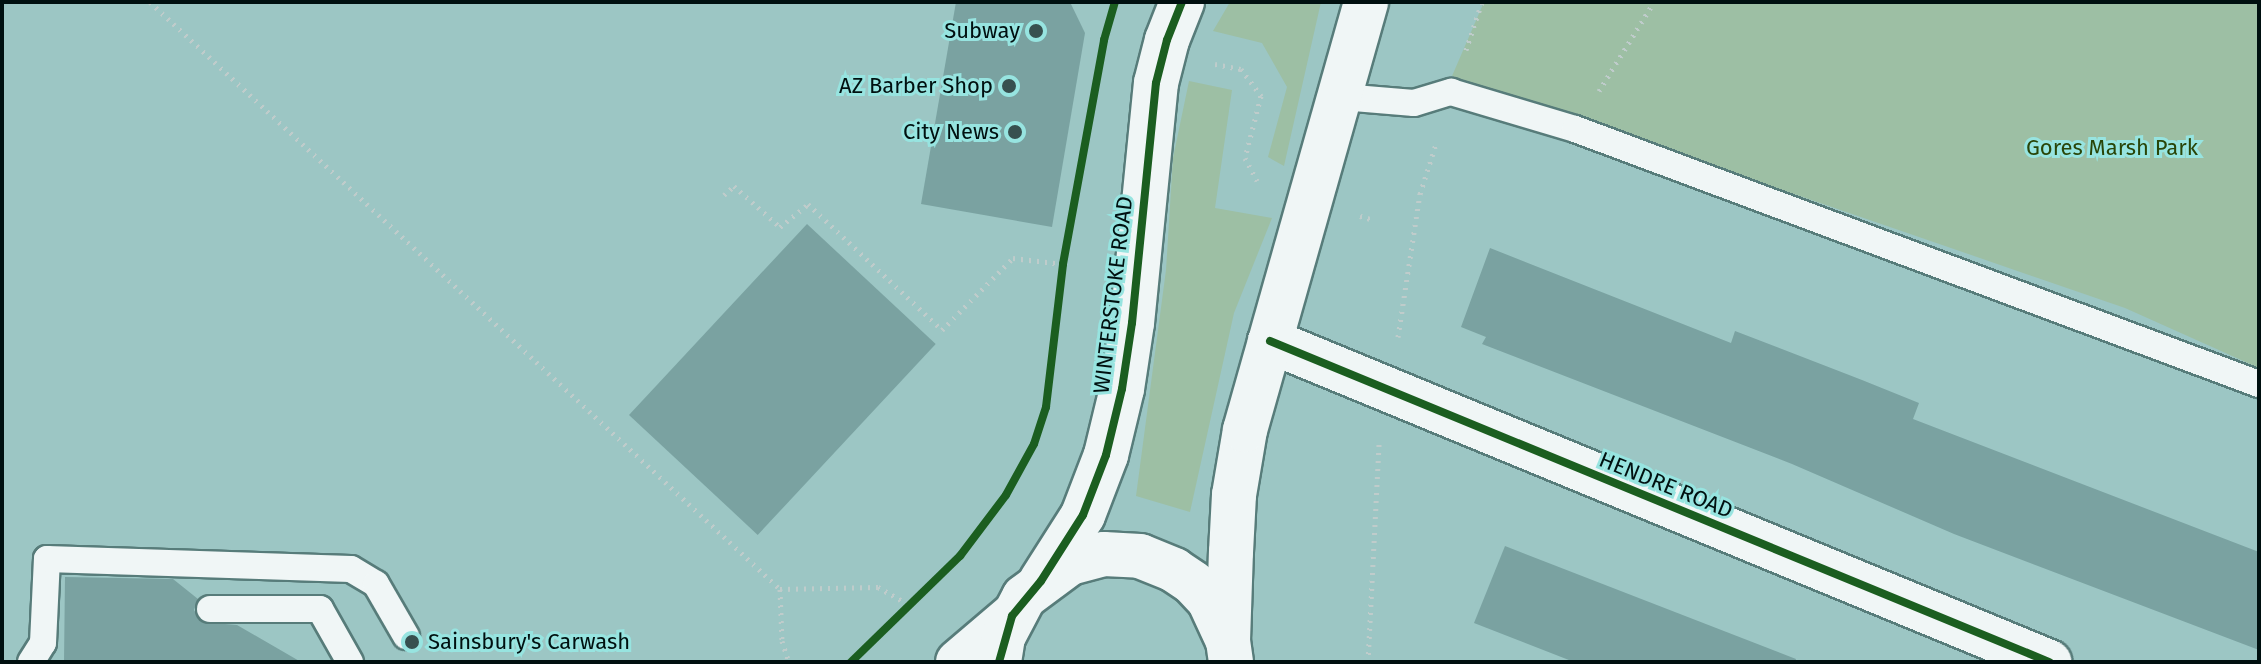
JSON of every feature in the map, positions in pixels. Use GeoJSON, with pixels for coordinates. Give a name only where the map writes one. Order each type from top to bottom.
{"type":"FeatureCollection","features":[{"type":"Feature","properties":{"kind":"main road","name":"WINTERSTOKE ROAD"},"geometry":{"type":"LineString","coordinates":[[1230,652],[1234,495],[1245,430],[1342,97],[1366,2]]}},
{"type":"Feature","properties":{"kind":"main road","name":"WINTERSTOKE ROAD"},"geometry":{"type":"LineString","coordinates":[[999,662],[1012,616],[1041,581],[1083,515],[1106,455],[1122,389],[1149,132],[1170,25]]}},
{"type":"Feature","properties":{"kind":"main road","name":"HENDRE ROAD"},"geometry":{"type":"LineString","coordinates":[[1270,341],[1386,389],[1953,642],[2049,662]]}},
{"type":"Feature","properties":{"kind":"main road","name":"WINTERSTOKE ROAD"},"geometry":{"type":"LineString","coordinates":[[1041,581],[1081,560],[1104,554],[1140,556],[1174,570],[1193,583],[1209,600],[1230,652]]}},
{"type":"Feature","properties":{"kind":"main road"},"geometry":{"type":"LineString","coordinates":[[958,662],[1012,616]]}},
{"type":"Feature","properties":{"kind":"lane"},"geometry":{"type":"LineString","coordinates":[[1342,97],[1414,103],[1451,92],[1575,129],[2259,384]]}},
{"type":"Feature","properties":{"kind":"lane"},"geometry":{"type":"LineString","coordinates":[[31,662],[43,643],[55,608],[47,559],[351,569],[376,584],[406,636]]}},
{"type":"Feature","properties":{"kind":"lane"},"geometry":{"type":"LineString","coordinates":[[210,609],[320,609],[350,662]]}},
{"type":"Feature","properties":{"kind":"path"},"geometry":{"type":"LineString","coordinates":[[150,2],[780,589],[878,587],[909,605]]}},
{"type":"Feature","properties":{"kind":"path"},"geometry":{"type":"LineString","coordinates":[[1368,662],[1377,452],[1386,389],[1420,194],[1482,2]]}},
{"type":"Feature","properties":{"kind":"path"},"geometry":{"type":"LineString","coordinates":[[1575,129],[1654,2]]}},
{"type":"Feature","properties":{"kind":"path"},"geometry":{"type":"LineString","coordinates":[[1170,25],[1241,69],[1261,96],[1245,158],[1258,182],[1278,194],[1374,220]]}},
{"type":"Feature","properties":{"kind":"path"},"geometry":{"type":"LineString","coordinates":[[724,195],[734,186],[780,227],[808,204],[942,330],[1013,258],[1063,264]]}},
{"type":"Feature","properties":{"kind":"path"},"geometry":{"type":"LineString","coordinates":[[1061,280],[1066,249]]}},
{"type":"Feature","properties":{"kind":"path"},"geometry":{"type":"LineString","coordinates":[[780,589],[782,641],[789,662]]}},
{"type":"Feature","properties":{"kind":"path"},"geometry":{"type":"LineString","coordinates":[[899,615],[920,595]]}},
{"type":"Feature","properties":{"kind":"green space"},"geometry":{"type":"Polygon","coordinates":[[[1230,2],[1321,2],[1284,166],[1268,157],[1287,87],[1262,43],[1213,31],[1230,2]]]}},
{"type":"Feature","properties":{"kind":"green space","name":"Gores Marsh Park"},"geometry":{"type":"Polygon","coordinates":[[[1484,2],[2259,2],[2259,368],[2125,308],[1452,76],[1484,2]]]}},
{"type":"Feature","properties":{"kind":"green space"},"geometry":{"type":"Polygon","coordinates":[[[1189,81],[1232,90],[1215,208],[1272,218],[1234,313],[1190,512],[1136,496],[1166,270],[1173,158],[1189,81]]]}},
{"type":"Feature","properties":{"kind":"building"},"geometry":{"type":"Polygon","coordinates":[[[956,2],[1070,2],[1085,33],[1052,227],[921,204],[956,2]]]}},
{"type":"Feature","properties":{"kind":"building"},"geometry":{"type":"Polygon","coordinates":[[[807,224],[936,344],[758,535],[629,415],[807,224]]]}},
{"type":"Feature","properties":{"kind":"building"},"geometry":{"type":"Polygon","coordinates":[[[1490,248],[1731,343],[1735,331],[1862,380],[1919,403],[1913,419],[2259,552],[2259,650],[1954,534],[1792,464],[1482,344],[1486,337],[1461,327],[1490,248]]]}},
{"type":"Feature","properties":{"kind":"building"},"geometry":{"type":"Polygon","coordinates":[[[1505,546],[1796,659],[1795,662],[1574,662],[1474,623],[1505,546]]]}},
{"type":"Feature","properties":{"kind":"building"},"geometry":{"type":"Polygon","coordinates":[[[65,577],[173,579],[198,599],[194,610],[201,622],[237,625],[301,662],[64,662],[65,577]]]}},
{"type":"Feature","properties":{"kind":"cycle path"},"geometry":{"type":"LineString","coordinates":[[851,662],[960,556],[1006,495],[1034,444],[1046,407],[1063,264],[1104,40],[1115,2]]}},
{"type":"Feature","properties":{"kind":"cycle path"},"geometry":{"type":"LineString","coordinates":[[999,662],[1012,616],[1041,581],[1083,515],[1106,455],[1122,389],[1132,323],[1156,83],[1167,40],[1182,2]]}},
{"type":"Feature","properties":{"kind":"cycle path"},"geometry":{"type":"LineString","coordinates":[[1270,341],[2049,662]]}},
{"type":"Feature","properties":{"kind":"place","name":"Subway"},"geometry":{"type":"Point","coordinates":[1036,31]}},
{"type":"Feature","properties":{"kind":"place","name":"AZ Barber Shop"},"geometry":{"type":"Point","coordinates":[1009,86]}},
{"type":"Feature","properties":{"kind":"place","name":"City News"},"geometry":{"type":"Point","coordinates":[1015,132]}},
{"type":"Feature","properties":{"kind":"place","name":"Sainsbury's Carwash"},"geometry":{"type":"Point","coordinates":[412,642]}}]}
